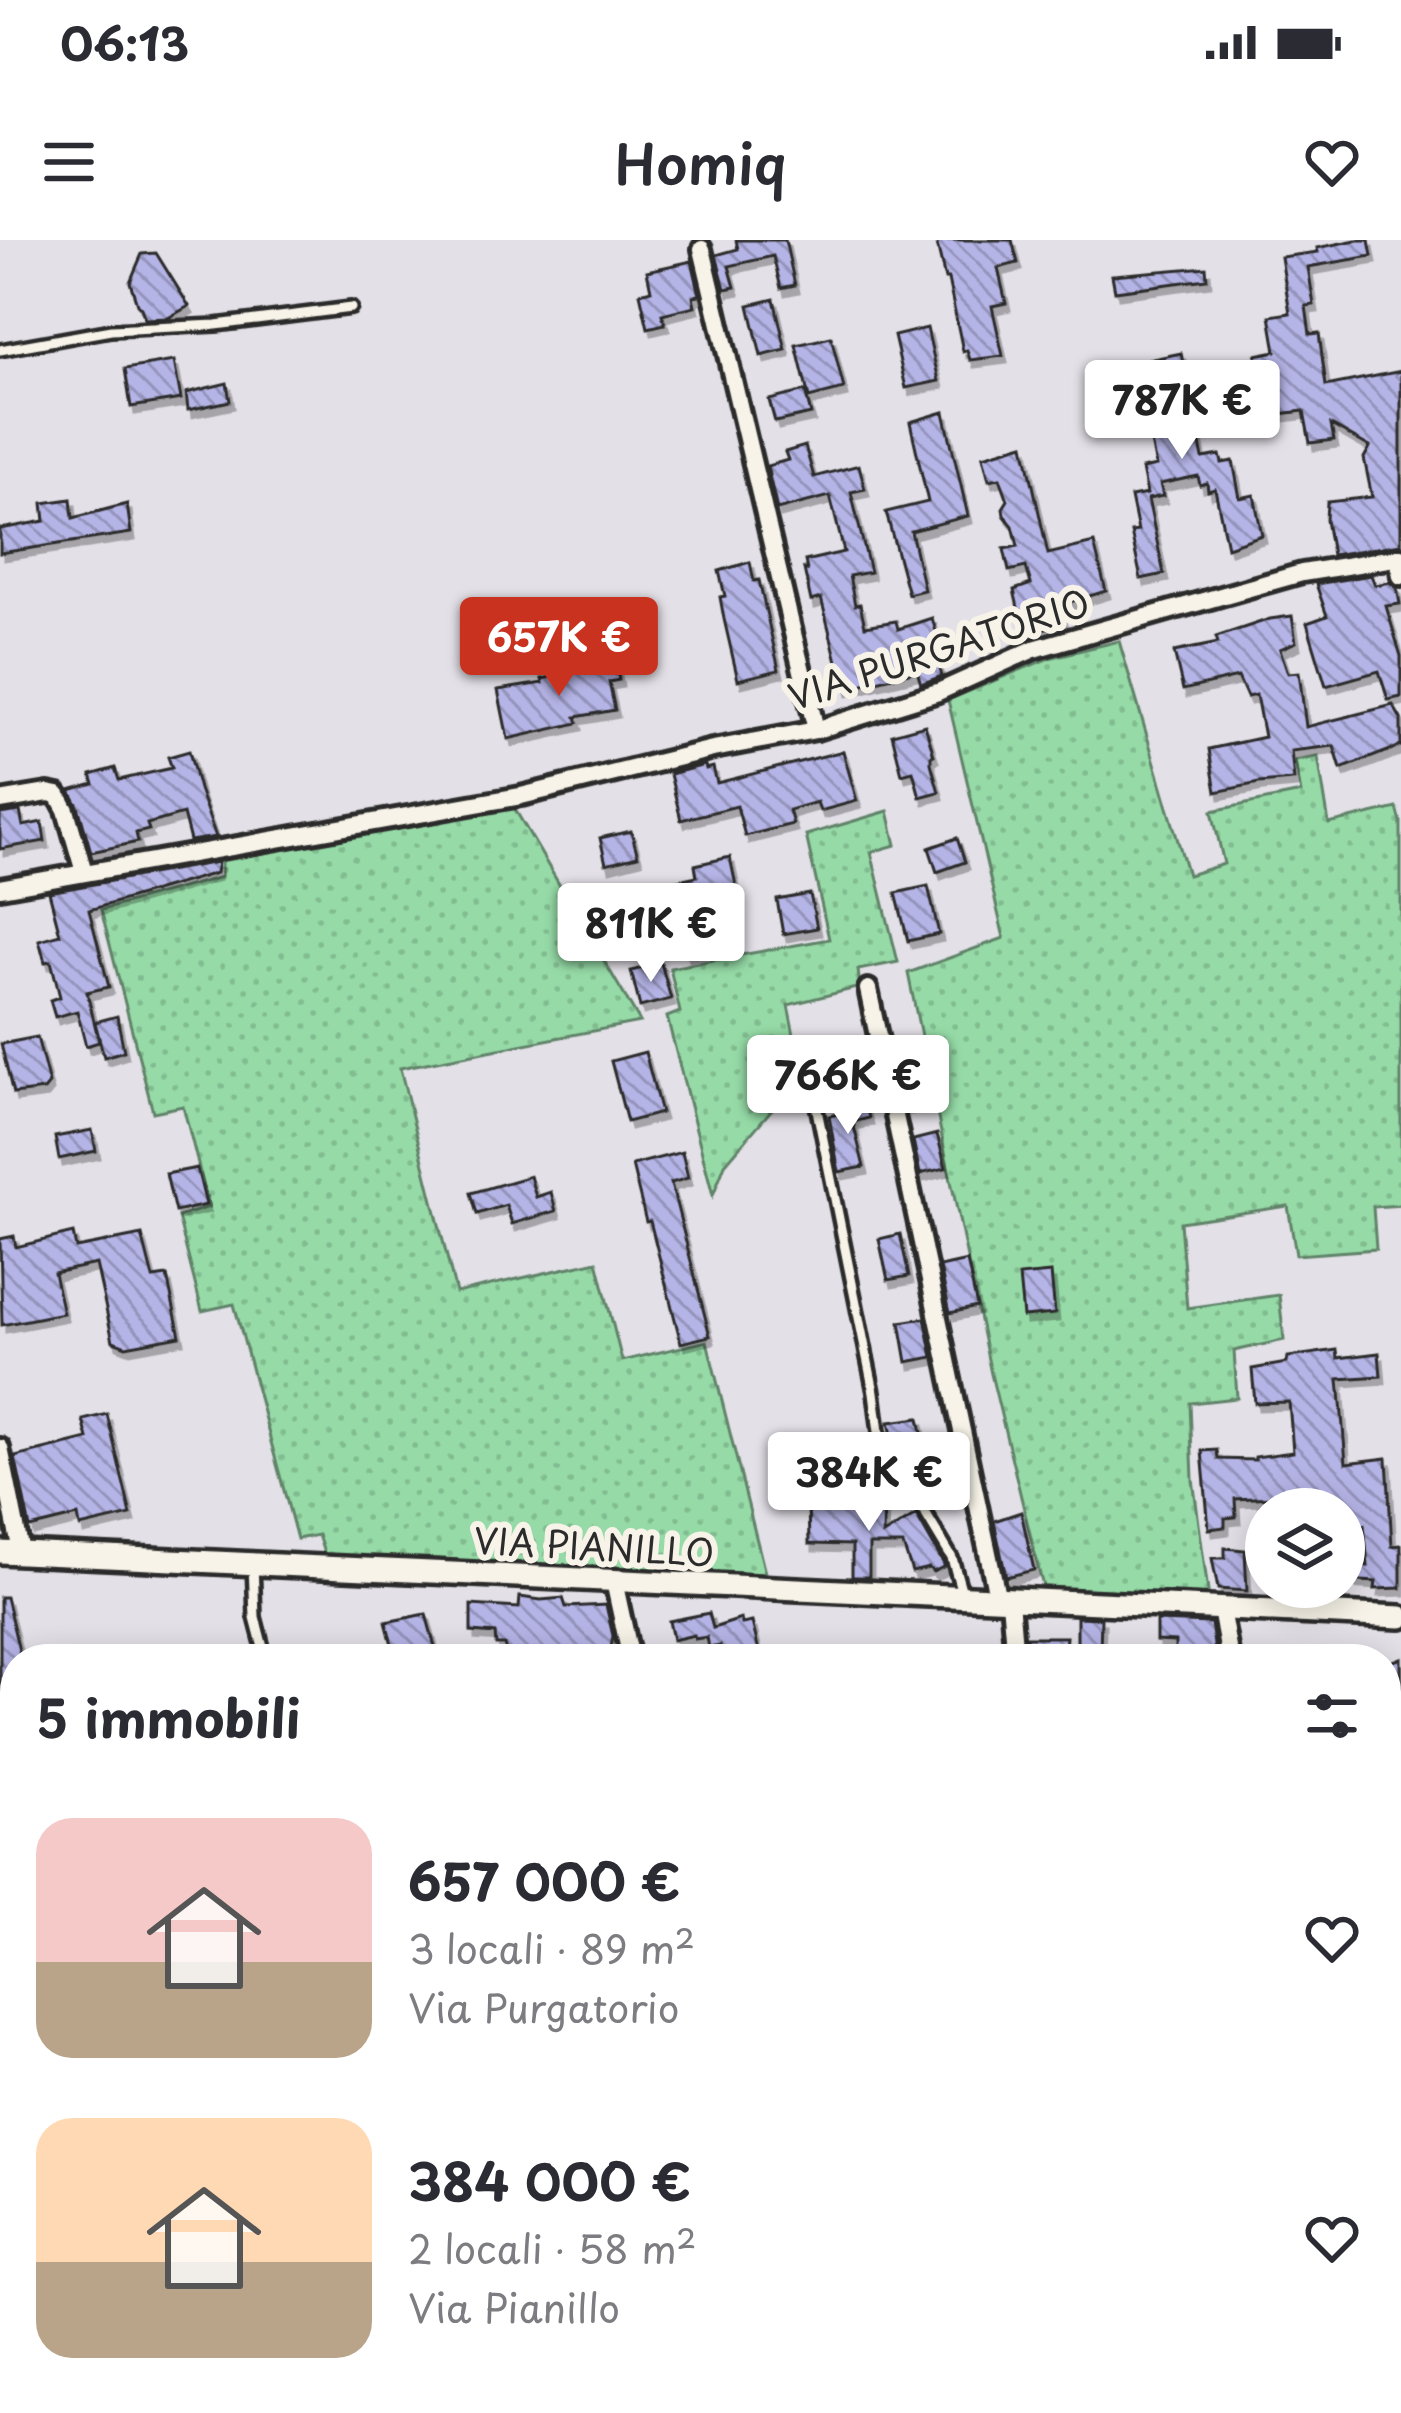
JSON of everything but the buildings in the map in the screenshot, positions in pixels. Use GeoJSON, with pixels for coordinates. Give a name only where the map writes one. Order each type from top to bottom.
{"type":"FeatureCollection","features":[{"type":"Feature","properties":{"kind":"street"},"geometry":{"type":"LineString","coordinates":[[702,249],[816,730]]}},
{"type":"Feature","properties":{"kind":"street","name":"VIA PURGATORIO"},"geometry":{"type":"LineString","coordinates":[[0,888],[521,796],[713,749],[816,730],[938,692],[1034,650],[1302,573],[1400,563]]}},
{"type":"Feature","properties":{"kind":"street"},"geometry":{"type":"LineString","coordinates":[[0,801],[58,795],[84,872]]}},
{"type":"Feature","properties":{"kind":"street"},"geometry":{"type":"LineString","coordinates":[[868,988],[1012,1644]]}},
{"type":"Feature","properties":{"kind":"street"},"geometry":{"type":"LineString","coordinates":[[0,1448],[10,1552]]}},
{"type":"Feature","properties":{"kind":"street","name":"VIA PIANILLO"},"geometry":{"type":"LineString","coordinates":[[10,1552],[1401,1617]]}},
{"type":"Feature","properties":{"kind":"street"},"geometry":{"type":"LineString","coordinates":[[614,1581],[628,1644]]}},
{"type":"Feature","properties":{"kind":"street"},"geometry":{"type":"LineString","coordinates":[[1221,1609],[1227,1644]]}},
{"type":"Feature","properties":{"kind":"lane"},"geometry":{"type":"LineString","coordinates":[[0,350],[111,330],[216,325],[350,308]]}},
{"type":"Feature","properties":{"kind":"lane"},"geometry":{"type":"LineString","coordinates":[[811,1080],[879,1432],[952,1558],[964,1596]]}},
{"type":"Feature","properties":{"kind":"lane"},"geometry":{"type":"LineString","coordinates":[[253,1563],[255,1617],[262,1644]]}},
{"type":"Feature","properties":{"kind":"green space"},"geometry":{"type":"Polygon","coordinates":[[[1119,641],[1188,875],[1224,864],[1212,811],[1301,793],[1295,761],[1318,757],[1329,824],[1397,808],[1401,822],[1401,1205],[1373,1207],[1376,1249],[1296,1255],[1288,1206],[1180,1222],[1187,1308],[1279,1295],[1284,1340],[1234,1351],[1237,1398],[1190,1403],[1193,1479],[1209,1599],[1044,1591],[991,1374],[908,973],[1004,938],[948,700],[1049,658],[1119,641]]]}},
{"type":"Feature","properties":{"kind":"green space"},"geometry":{"type":"Polygon","coordinates":[[[513,806],[640,1022],[400,1068],[456,1293],[597,1261],[622,1361],[707,1341],[766,1577],[325,1556],[318,1535],[297,1539],[234,1304],[202,1311],[178,1217],[209,1207],[183,1106],[153,1112],[101,910],[221,877],[221,858],[513,806]]]}},
{"type":"Feature","properties":{"kind":"green space"},"geometry":{"type":"Polygon","coordinates":[[[888,811],[896,845],[871,852],[898,962],[858,970],[860,987],[788,1005],[802,1074],[725,1164],[713,1195],[667,1017],[680,1012],[670,968],[829,939],[806,835],[888,811]]]}}]}
